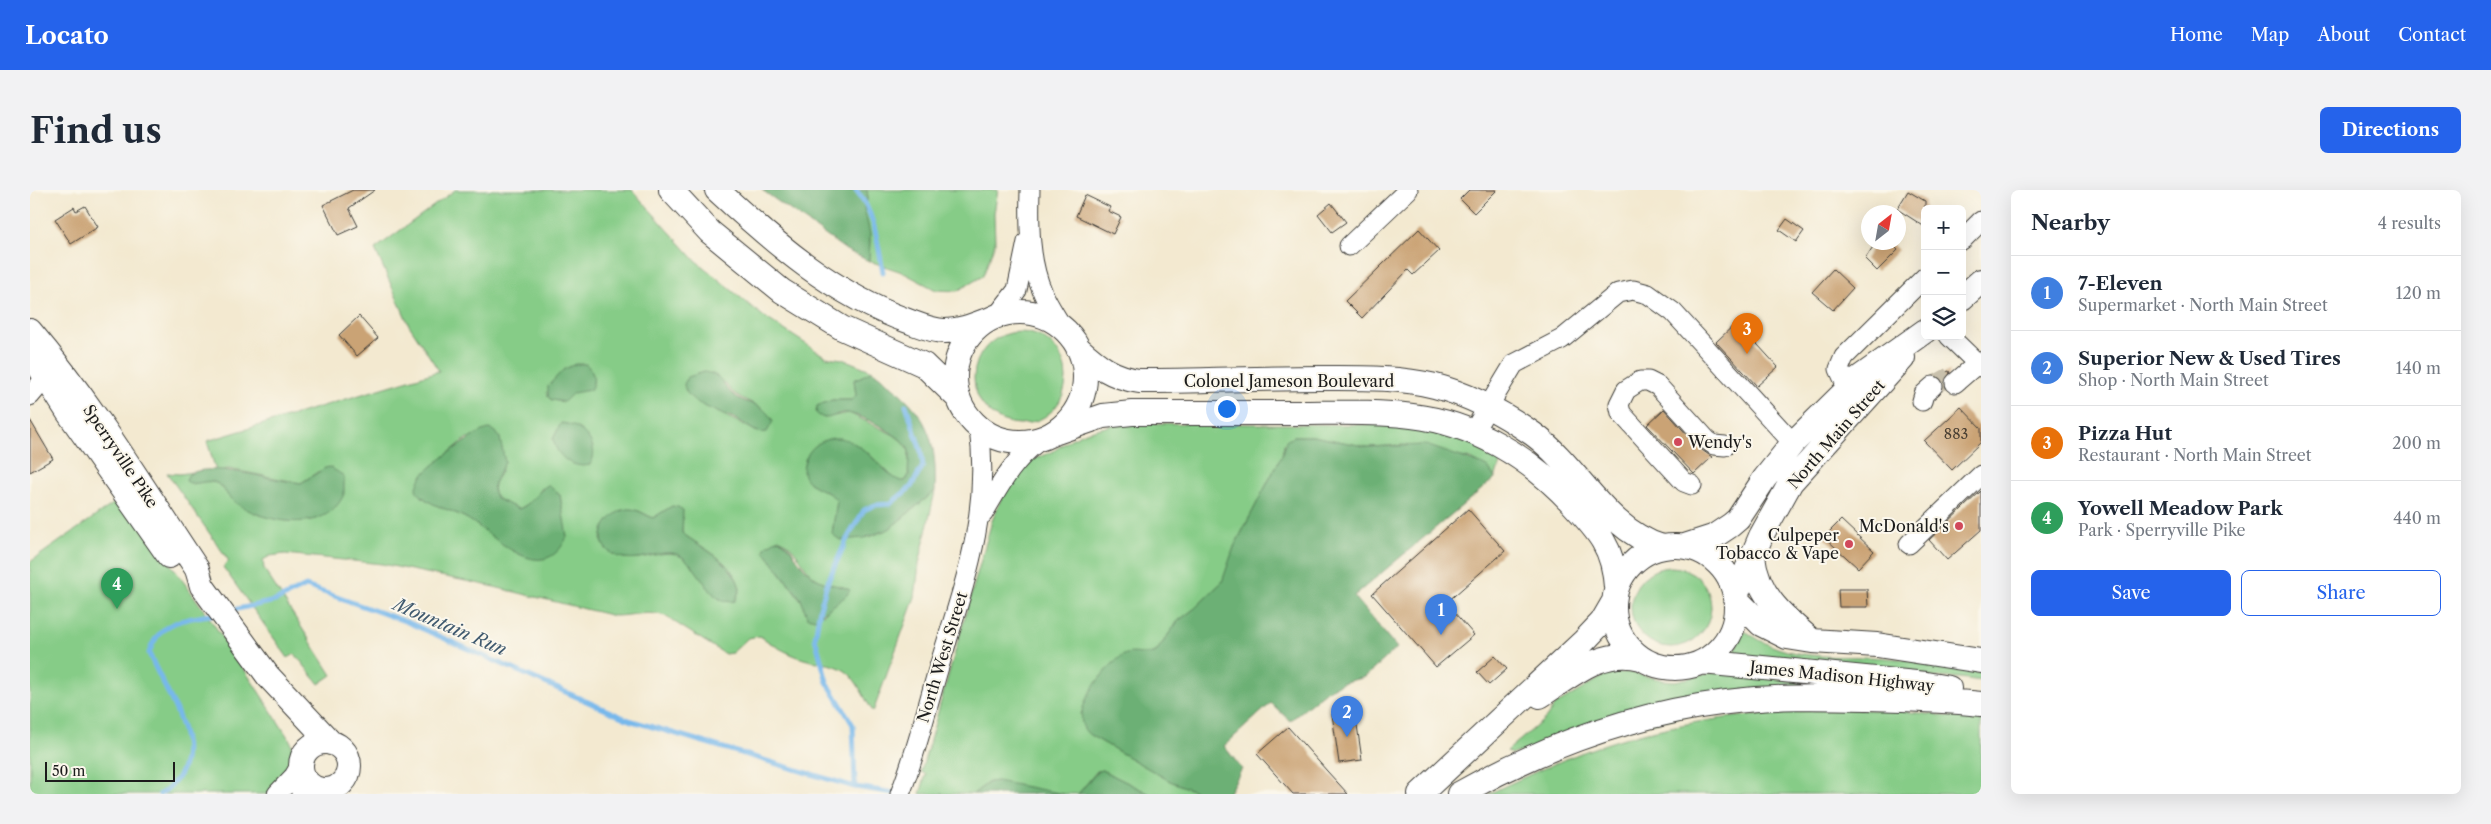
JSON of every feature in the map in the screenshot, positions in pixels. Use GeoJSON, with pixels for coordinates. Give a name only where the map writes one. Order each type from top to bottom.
{"type":"FeatureCollection","features":[{"type":"Feature","properties":{"kind":"main road"},"geometry":{"type":"LineString","coordinates":[[671,190],[716,237],[782,291],[842,328],[924,365],[958,398],[970,419],[979,428],[1005,440],[1018,443],[1047,436],[1069,421],[1080,405],[1085,386],[1085,366],[1078,348],[1062,327],[1050,319],[1030,314],[1010,313],[971,326],[944,331],[895,316],[857,297],[810,268],[752,223],[716,190]]}},
{"type":"Feature","properties":{"kind":"main road"},"geometry":{"type":"LineString","coordinates":[[1965,295],[1981,281]]}},
{"type":"Feature","properties":{"kind":"main road"},"geometry":{"type":"LineString","coordinates":[[958,398],[955,380],[957,362],[964,345],[975,330],[993,318]]}},
{"type":"Feature","properties":{"kind":"main road","name":"Sperryville Pike"},"geometry":{"type":"LineString","coordinates":[[30,331],[63,370],[94,414],[196,568],[202,586],[268,676],[330,743]]}},
{"type":"Feature","properties":{"kind":"main road","name":"North Main Street"},"geometry":{"type":"LineString","coordinates":[[1420,794],[1602,622],[1627,568],[1636,558],[1647,552],[1713,537],[1738,519],[1765,478],[1793,443],[1859,378],[1921,333]]}},
{"type":"Feature","properties":{"kind":"main road","name":"North Main Street"},"geometry":{"type":"LineString","coordinates":[[1735,598],[1761,536],[1795,477],[1921,339]]}},
{"type":"Feature","properties":{"kind":"main road","name":"Colonel Jameson Boulevard"},"geometry":{"type":"LineString","coordinates":[[1078,348],[1100,368],[1122,378],[1159,381],[1378,379],[1434,386],[1459,393],[1489,407],[1534,435],[1555,453],[1618,524],[1646,542],[1674,546]]}},
{"type":"Feature","properties":{"kind":"main road","name":"Sperryville Pike"},"geometry":{"type":"LineString","coordinates":[[30,352],[68,412],[187,581],[202,586]]}},
{"type":"Feature","properties":{"kind":"main road","name":"Colonel Jameson Boulevard"},"geometry":{"type":"LineString","coordinates":[[1047,436],[1103,416],[1132,413],[1387,414],[1440,421],[1473,432],[1498,444],[1539,471],[1582,514],[1604,540],[1615,566],[1615,595]]}},
{"type":"Feature","properties":{"kind":"main road","name":"North Main Street"},"geometry":{"type":"LineString","coordinates":[[1492,726],[1589,665],[1608,657],[1624,654],[1641,658],[1664,668],[1678,668],[1702,662],[1718,650],[1729,635],[1734,623],[1735,598],[1732,585],[1718,564],[1708,556],[1674,546]]}},
{"type":"Feature","properties":{"kind":"main road"},"geometry":{"type":"LineString","coordinates":[[1753,556],[1757,577],[1769,599],[1782,615],[1812,641]]}},
{"type":"Feature","properties":{"kind":"main road","name":"North Main Street"},"geometry":{"type":"LineString","coordinates":[[1615,595],[1617,628],[1623,640],[1641,658]]}},
{"type":"Feature","properties":{"kind":"main road","name":"James Madison Highway"},"geometry":{"type":"LineString","coordinates":[[1735,598],[1747,612],[1769,630],[1787,637],[1812,641],[1877,645],[1981,661]]}},
{"type":"Feature","properties":{"kind":"main road","name":"James Madison Highway"},"geometry":{"type":"LineString","coordinates":[[1702,662],[1926,684],[1981,695]]}},
{"type":"Feature","properties":{"kind":"main road","name":"Sperryville Pike"},"geometry":{"type":"LineString","coordinates":[[268,676],[303,745],[302,761]]}},
{"type":"Feature","properties":{"kind":"main road"},"geometry":{"type":"LineString","coordinates":[[1459,794],[1550,749],[1592,733],[1676,710],[1728,702],[1811,697],[1947,700],[1981,704]]}},
{"type":"Feature","properties":{"kind":"main road"},"geometry":{"type":"LineString","coordinates":[[349,768],[343,782],[335,788],[318,791],[303,776],[302,761],[314,745],[330,743],[344,752],[349,768],[356,794]]}},
{"type":"Feature","properties":{"kind":"street"},"geometry":{"type":"LineString","coordinates":[[993,318],[1017,290],[1029,229],[1030,190]]}},
{"type":"Feature","properties":{"kind":"street"},"geometry":{"type":"LineString","coordinates":[[1349,246],[1408,190]]}},
{"type":"Feature","properties":{"kind":"street"},"geometry":{"type":"LineString","coordinates":[[1966,236],[1981,221]]}},
{"type":"Feature","properties":{"kind":"street"},"geometry":{"type":"LineString","coordinates":[[1029,229],[1042,292],[1062,327]]}},
{"type":"Feature","properties":{"kind":"street"},"geometry":{"type":"LineString","coordinates":[[1848,389],[1839,369],[1844,356],[1921,281]]}},
{"type":"Feature","properties":{"kind":"street"},"geometry":{"type":"LineString","coordinates":[[1473,432],[1514,364],[1562,339],[1618,293],[1632,290],[1648,294],[1673,312],[1793,443]]}},
{"type":"Feature","properties":{"kind":"street"},"geometry":{"type":"LineString","coordinates":[[1953,340],[1979,365],[1953,380]]}},
{"type":"Feature","properties":{"kind":"street"},"geometry":{"type":"LineString","coordinates":[[30,396],[46,377]]}},
{"type":"Feature","properties":{"kind":"street"},"geometry":{"type":"LineString","coordinates":[[1692,485],[1684,482],[1621,413],[1619,404],[1626,390],[1640,381],[1656,384],[1707,440],[1712,444],[1725,446]]}},
{"type":"Feature","properties":{"kind":"street","name":"North West Street"},"geometry":{"type":"LineString","coordinates":[[900,794],[967,573],[980,519],[984,470],[979,428]]}},
{"type":"Feature","properties":{"kind":"street","name":"North West Street"},"geometry":{"type":"LineString","coordinates":[[980,519],[1011,466],[1024,452],[1047,436]]}},
{"type":"Feature","properties":{"kind":"street"},"geometry":{"type":"LineString","coordinates":[[1909,544],[1981,476]]}},
{"type":"Feature","properties":{"kind":"street"},"geometry":{"type":"LineString","coordinates":[[277,794],[294,776],[302,761]]}},
{"type":"Feature","properties":{"kind":"green space"},"geometry":{"type":"Polygon","coordinates":[[[455,190],[632,190],[695,260],[763,316],[826,357],[843,359],[873,371],[854,380],[856,395],[852,400],[832,400],[817,406],[816,413],[824,418],[849,413],[894,435],[903,442],[909,451],[908,478],[901,482],[896,480],[867,452],[841,438],[815,446],[805,459],[809,483],[834,496],[837,501],[832,534],[869,537],[889,529],[935,491],[919,564],[915,597],[873,712],[857,684],[846,671],[795,656],[760,636],[748,638],[732,653],[725,654],[659,614],[646,613],[614,616],[490,586],[382,564],[285,554],[270,556],[263,560],[264,569],[332,675],[319,684],[295,654],[288,658],[223,567],[229,561],[167,473],[180,474],[192,472],[188,475],[193,484],[207,481],[216,483],[235,502],[269,517],[295,521],[319,517],[330,512],[319,471],[301,483],[228,469],[216,471],[207,441],[439,371],[409,325],[375,249],[455,190]],[[593,374],[547,392],[548,397],[552,400],[564,402],[573,393],[593,385],[593,374]],[[725,383],[687,393],[712,410],[757,432],[773,421],[762,409],[730,390],[725,383]],[[467,438],[429,469],[422,497],[464,517],[519,554],[542,558],[565,528],[560,495],[542,488],[533,501],[519,509],[505,504],[497,498],[493,489],[502,469],[500,438],[467,438]],[[672,506],[653,518],[639,511],[621,510],[604,527],[601,539],[608,550],[617,556],[628,558],[670,553],[678,555],[693,567],[712,592],[719,598],[726,601],[735,601],[740,589],[737,579],[717,556],[682,533],[683,516],[672,506]],[[779,539],[766,546],[764,551],[804,604],[823,615],[833,605],[844,587],[818,580],[794,551],[779,539]]]}},
{"type":"Feature","properties":{"kind":"green space"},"geometry":{"type":"Polygon","coordinates":[[[762,190],[867,190],[868,198],[864,207],[870,234],[869,261],[846,250],[762,190]]]}},
{"type":"Feature","properties":{"kind":"green space"},"geometry":{"type":"Polygon","coordinates":[[[867,190],[998,190],[994,213],[995,243],[983,276],[957,291],[936,290],[902,272],[869,261],[870,240],[863,210],[868,198],[867,190]]]}},
{"type":"Feature","properties":{"kind":"green space"},"geometry":{"type":"Polygon","coordinates":[[[1020,332],[1037,336],[1052,346],[1062,361],[1066,378],[1062,395],[1052,410],[1037,420],[1020,424],[1003,420],[988,410],[978,395],[974,378],[978,361],[988,346],[1003,336],[1020,332]]]}},
{"type":"Feature","properties":{"kind":"green space"},"geometry":{"type":"Polygon","coordinates":[[[575,364],[586,364],[591,370],[593,379],[590,390],[573,393],[564,402],[552,400],[548,397],[548,386],[563,370],[575,364]]]}},
{"type":"Feature","properties":{"kind":"green space"},"geometry":{"type":"Polygon","coordinates":[[[873,371],[890,384],[915,409],[923,421],[933,451],[935,491],[889,529],[864,538],[840,540],[832,534],[837,501],[807,481],[804,476],[803,468],[812,448],[828,439],[840,438],[852,442],[862,449],[898,480],[905,481],[909,475],[908,448],[897,437],[855,415],[843,413],[824,418],[816,413],[817,406],[832,400],[852,400],[856,395],[854,380],[873,371]]]}},
{"type":"Feature","properties":{"kind":"green space"},"geometry":{"type":"Polygon","coordinates":[[[704,372],[716,375],[740,399],[763,409],[773,421],[767,432],[755,431],[736,419],[705,406],[690,397],[684,384],[688,377],[704,372]]]}},
{"type":"Feature","properties":{"kind":"green space"},"geometry":{"type":"Polygon","coordinates":[[[561,423],[576,427],[588,437],[593,451],[590,465],[583,466],[571,463],[558,451],[553,439],[561,423]]]}},
{"type":"Feature","properties":{"kind":"green space"},"geometry":{"type":"Polygon","coordinates":[[[1121,423],[1394,425],[1419,427],[1457,436],[1502,458],[1495,478],[1488,468],[1471,459],[1405,445],[1368,447],[1313,436],[1294,436],[1284,444],[1282,455],[1234,547],[1226,575],[1222,582],[1194,609],[1178,621],[1156,652],[1115,662],[1087,698],[1081,714],[1086,731],[1090,735],[1170,781],[1202,794],[1150,794],[1102,770],[1097,771],[1078,794],[1064,794],[989,782],[973,794],[920,794],[926,774],[921,772],[992,521],[1007,484],[1031,460],[1052,452],[1071,439],[1086,432],[1121,423]]]}},
{"type":"Feature","properties":{"kind":"green space"},"geometry":{"type":"Polygon","coordinates":[[[489,429],[496,432],[500,438],[505,462],[494,483],[493,491],[497,499],[519,509],[524,507],[548,485],[560,495],[567,537],[557,552],[545,559],[531,558],[518,553],[466,518],[427,500],[416,490],[422,476],[434,464],[464,442],[489,429]]]}},
{"type":"Feature","properties":{"kind":"green space"},"geometry":{"type":"Polygon","coordinates":[[[1294,436],[1313,436],[1368,447],[1426,445],[1481,464],[1488,468],[1495,478],[1354,596],[1397,648],[1365,677],[1342,683],[1326,691],[1290,721],[1271,703],[1224,746],[1242,769],[1228,794],[1202,794],[1170,781],[1090,735],[1083,727],[1084,705],[1097,682],[1114,662],[1126,654],[1152,654],[1156,652],[1178,621],[1194,609],[1222,582],[1234,547],[1282,455],[1286,441],[1294,436]]]}},
{"type":"Feature","properties":{"kind":"green space"},"geometry":{"type":"Polygon","coordinates":[[[330,467],[344,476],[344,494],[335,507],[323,516],[293,522],[277,520],[246,509],[233,501],[214,482],[190,483],[186,481],[188,475],[197,471],[225,470],[301,483],[325,468],[330,467]]]}},
{"type":"Feature","properties":{"kind":"green space"},"geometry":{"type":"Polygon","coordinates":[[[120,499],[166,558],[209,618],[291,742],[293,760],[290,772],[270,794],[30,794],[30,562],[120,499]]]}},
{"type":"Feature","properties":{"kind":"green space"},"geometry":{"type":"Polygon","coordinates":[[[672,506],[683,510],[682,533],[717,557],[737,579],[740,589],[735,601],[726,601],[719,598],[712,592],[694,568],[679,555],[663,553],[627,558],[617,556],[608,551],[604,545],[602,539],[603,532],[615,514],[631,509],[653,518],[672,506]]]}},
{"type":"Feature","properties":{"kind":"green space"},"geometry":{"type":"Polygon","coordinates":[[[778,539],[791,550],[803,567],[818,580],[850,590],[846,596],[815,619],[807,617],[801,599],[764,551],[766,546],[778,539]]]}},
{"type":"Feature","properties":{"kind":"green space"},"geometry":{"type":"Polygon","coordinates":[[[1671,567],[1686,570],[1699,579],[1708,592],[1711,607],[1708,622],[1699,635],[1686,644],[1671,647],[1656,644],[1643,635],[1634,622],[1631,607],[1634,592],[1643,579],[1656,570],[1671,567]]]}},
{"type":"Feature","properties":{"kind":"green space"},"geometry":{"type":"Polygon","coordinates":[[[1744,630],[1761,641],[1795,653],[1887,658],[1922,662],[1981,672],[1981,681],[1960,678],[1879,676],[1733,655],[1744,630]]]}},
{"type":"Feature","properties":{"kind":"green space"},"geometry":{"type":"Polygon","coordinates":[[[1720,671],[1826,685],[1512,754],[1507,751],[1546,718],[1554,706],[1607,674],[1629,672],[1675,681],[1720,671]]]}},
{"type":"Feature","properties":{"kind":"green space"},"geometry":{"type":"Polygon","coordinates":[[[1843,709],[1901,711],[1981,720],[1981,794],[1488,794],[1546,767],[1626,737],[1696,722],[1794,711],[1843,709]]]}},
{"type":"Feature","properties":{"kind":"green space"},"geometry":{"type":"Polygon","coordinates":[[[1102,770],[1150,794],[1078,794],[1098,771],[1102,770]]]}},
{"type":"Feature","properties":{"kind":"green space"},"geometry":{"type":"Polygon","coordinates":[[[997,781],[1064,794],[973,794],[989,782],[997,781]]]}},
{"type":"Feature","properties":{"kind":"building"},"geometry":{"type":"Polygon","coordinates":[[[353,190],[375,190],[349,208],[358,226],[338,235],[323,205],[353,190]]]}},
{"type":"Feature","properties":{"kind":"building"},"geometry":{"type":"Polygon","coordinates":[[[1469,190],[1497,190],[1474,213],[1460,199],[1469,190]]]}},
{"type":"Feature","properties":{"kind":"building"},"geometry":{"type":"Polygon","coordinates":[[[1908,191],[1925,201],[1925,205],[1921,205],[1921,224],[1906,215],[1906,205],[1899,205],[1908,191]]]}},
{"type":"Feature","properties":{"kind":"building"},"geometry":{"type":"Polygon","coordinates":[[[1085,195],[1110,207],[1108,211],[1121,217],[1113,234],[1076,216],[1085,195]]]}},
{"type":"Feature","properties":{"kind":"building"},"geometry":{"type":"Polygon","coordinates":[[[1331,203],[1346,222],[1332,232],[1318,214],[1331,203]]]}},
{"type":"Feature","properties":{"kind":"building"},"geometry":{"type":"Polygon","coordinates":[[[85,206],[98,227],[71,244],[55,219],[74,207],[76,211],[85,206]]]}},
{"type":"Feature","properties":{"kind":"building"},"geometry":{"type":"Polygon","coordinates":[[[1787,219],[1804,231],[1796,242],[1779,230],[1787,219]]]}},
{"type":"Feature","properties":{"kind":"building"},"geometry":{"type":"Polygon","coordinates":[[[1419,229],[1439,251],[1413,275],[1408,270],[1362,318],[1345,301],[1419,229]]]}},
{"type":"Feature","properties":{"kind":"building"},"geometry":{"type":"Polygon","coordinates":[[[1871,250],[1898,250],[1877,271],[1865,259],[1871,250]]]}},
{"type":"Feature","properties":{"kind":"building"},"geometry":{"type":"Polygon","coordinates":[[[1833,269],[1853,288],[1833,310],[1812,292],[1833,269]]]}},
{"type":"Feature","properties":{"kind":"building"},"geometry":{"type":"Polygon","coordinates":[[[359,316],[378,338],[357,356],[339,335],[359,316]]]}},
{"type":"Feature","properties":{"kind":"building"},"geometry":{"type":"Polygon","coordinates":[[[1737,322],[1778,367],[1757,386],[1716,342],[1737,322]]]}},
{"type":"Feature","properties":{"kind":"building"},"geometry":{"type":"Polygon","coordinates":[[[1949,371],[1950,373],[1944,384],[1938,376],[1949,371]]]}},
{"type":"Feature","properties":{"kind":"building"},"geometry":{"type":"Polygon","coordinates":[[[1961,407],[1981,428],[1981,442],[1952,470],[1924,441],[1961,407]]]}},
{"type":"Feature","properties":{"kind":"building","name":"Wendy's"},"geometry":{"type":"Polygon","coordinates":[[[1664,409],[1699,448],[1712,457],[1694,474],[1647,425],[1664,409]]]}},
{"type":"Feature","properties":{"kind":"building"},"geometry":{"type":"Polygon","coordinates":[[[30,420],[53,459],[30,472],[30,420]]]}},
{"type":"Feature","properties":{"kind":"building","name":"McDonald's"},"geometry":{"type":"Polygon","coordinates":[[[1981,491],[1981,530],[1947,560],[1929,540],[1981,491]]]}},
{"type":"Feature","properties":{"kind":"building"},"geometry":{"type":"Polygon","coordinates":[[[1468,509],[1505,551],[1446,603],[1474,635],[1436,667],[1372,594],[1468,509]]]}},
{"type":"Feature","properties":{"kind":"building","name":"Culpeper Tobacco & Vape"},"geometry":{"type":"Polygon","coordinates":[[[1841,520],[1874,551],[1858,568],[1824,537],[1841,520]]]}},
{"type":"Feature","properties":{"kind":"building"},"geometry":{"type":"Polygon","coordinates":[[[1838,589],[1867,589],[1868,607],[1839,607],[1838,589]]]}},
{"type":"Feature","properties":{"kind":"building"},"geometry":{"type":"Polygon","coordinates":[[[1495,656],[1507,669],[1489,685],[1477,672],[1495,656]]]}},
{"type":"Feature","properties":{"kind":"building"},"geometry":{"type":"Polygon","coordinates":[[[1355,711],[1362,760],[1339,763],[1332,714],[1355,711]]]}},
{"type":"Feature","properties":{"kind":"building"},"geometry":{"type":"Polygon","coordinates":[[[1288,727],[1348,794],[1293,794],[1257,754],[1288,727]]]}},
{"type":"Feature","properties":{"kind":"waterway"},"geometry":{"type":"LineString","coordinates":[[856,190],[872,218],[883,272]]}},
{"type":"Feature","properties":{"kind":"waterway"},"geometry":{"type":"LineString","coordinates":[[855,787],[853,725],[827,682],[815,638],[820,608],[828,581],[847,539],[864,510],[875,505],[890,504],[911,487],[923,466],[921,451],[906,405]]}},
{"type":"Feature","properties":{"kind":"waterway","name":"Mountain Run"},"geometry":{"type":"LineString","coordinates":[[228,611],[275,601],[306,586],[407,622],[629,720],[855,787],[896,793]]}},
{"type":"Feature","properties":{"kind":"waterway","name":"Mountain Run"},"geometry":{"type":"LineString","coordinates":[[160,794],[176,780],[184,763],[186,745],[175,707],[149,653],[160,633],[167,627],[183,620],[215,614]]}},
{"type":"Feature","properties":{"kind":"tunnel"},"geometry":{"type":"LineString","coordinates":[[1933,386],[1951,376]]}},
{"type":"Feature","properties":{"kind":"place","name":"Pizza Hut"},"geometry":{"type":"Point","coordinates":[1747,354]}},
{"type":"Feature","properties":{"kind":"place","name":"Wendy's"},"geometry":{"type":"Point","coordinates":[1678,442]}},
{"type":"Feature","properties":{"kind":"place","name":"McDonald's"},"geometry":{"type":"Point","coordinates":[1959,526]}},
{"type":"Feature","properties":{"kind":"place","name":"Culpeper Tobacco & Vape"},"geometry":{"type":"Point","coordinates":[1849,544]}},
{"type":"Feature","properties":{"kind":"place","name":"Yowell Meadow Park"},"geometry":{"type":"Point","coordinates":[117,609]}},
{"type":"Feature","properties":{"kind":"place","name":"7-Eleven"},"geometry":{"type":"Point","coordinates":[1441,635]}},
{"type":"Feature","properties":{"kind":"place","name":"Superior New & Used Tires"},"geometry":{"type":"Point","coordinates":[1347,737]}}]}
